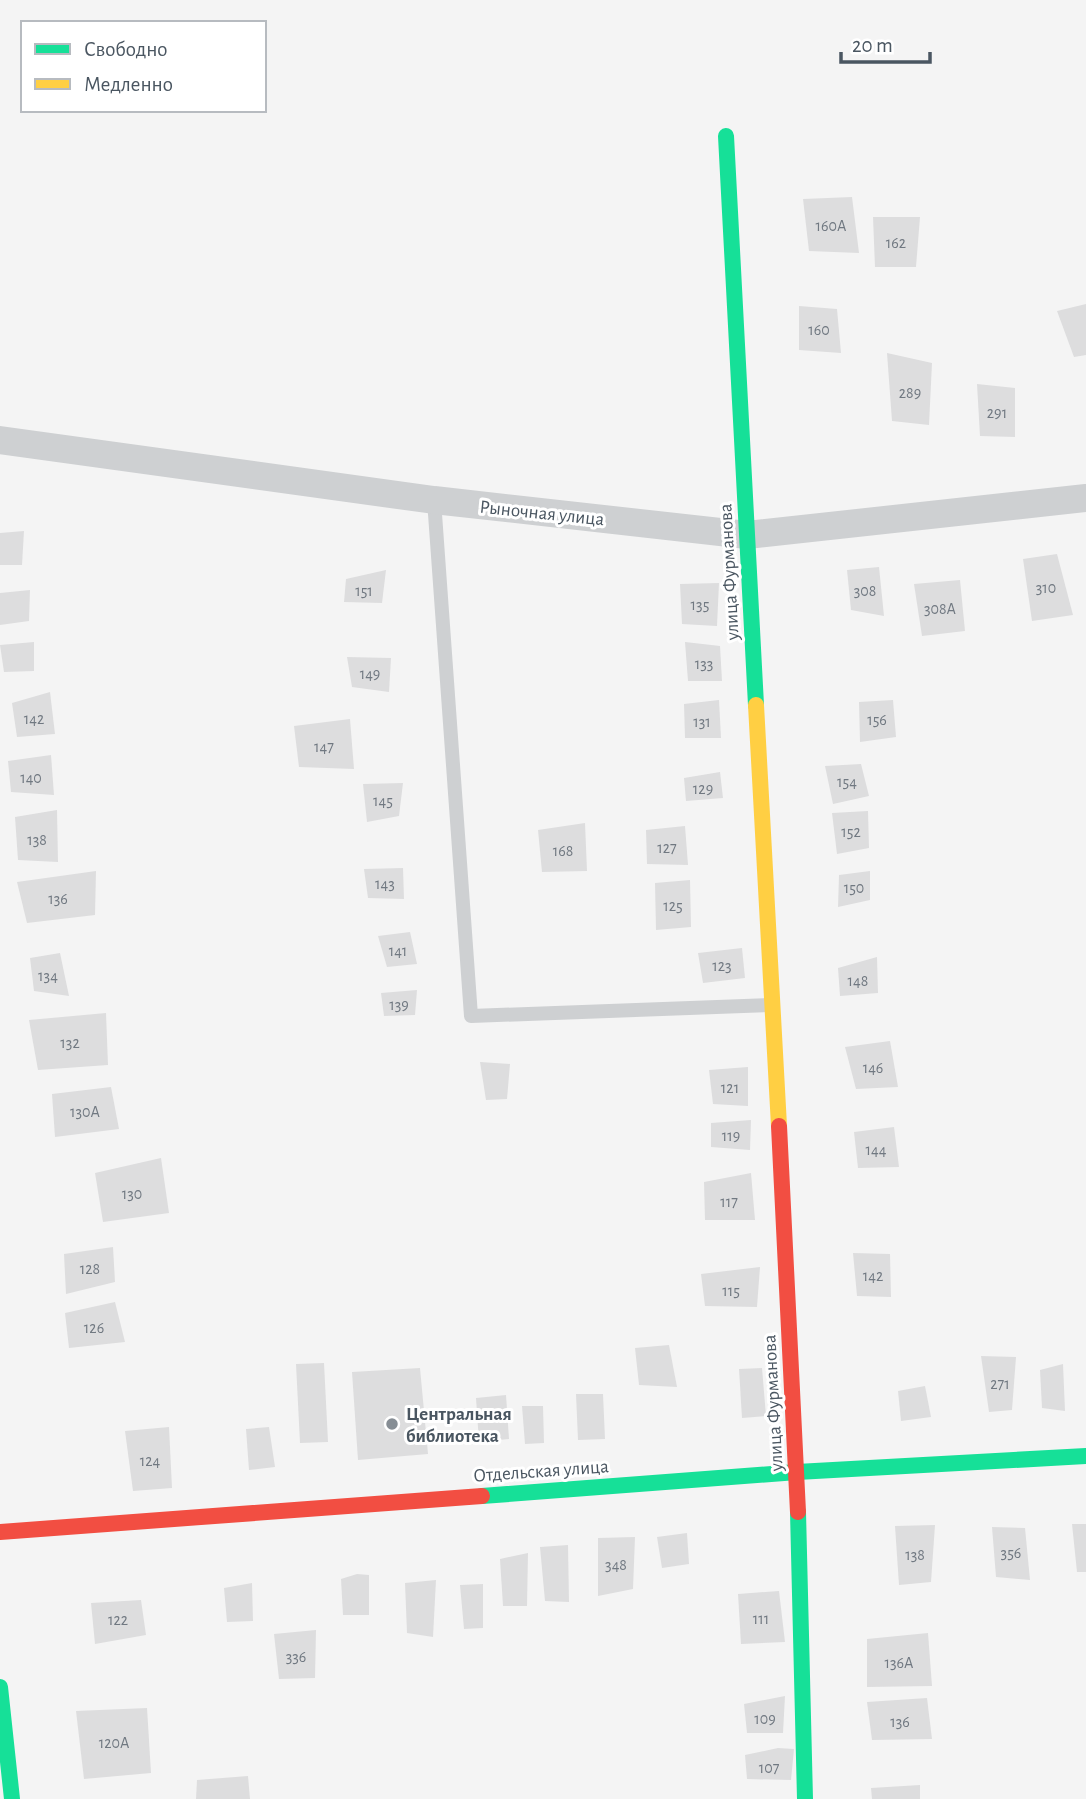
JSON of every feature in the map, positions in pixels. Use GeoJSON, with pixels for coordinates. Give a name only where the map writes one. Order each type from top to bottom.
{"type":"FeatureCollection","features":[{"type":"Feature","properties":{"kind":"street","name":"улица Фурманова"},"geometry":{"type":"LineString","coordinates":[[726,136],[797,1472],[804,1799]]}},
{"type":"Feature","properties":{"kind":"street","name":"Рыночная улица"},"geometry":{"type":"LineString","coordinates":[[0,440],[434,500],[747,535],[1086,498]]}},
{"type":"Feature","properties":{"kind":"street","name":"Отдельская улица"},"geometry":{"type":"LineString","coordinates":[[0,1532],[797,1472],[1086,1457]]}},
{"type":"Feature","properties":{"kind":"street"},"geometry":{"type":"LineString","coordinates":[[0,1687],[12,1799]]}},
{"type":"Feature","properties":{"kind":"lane"},"geometry":{"type":"LineString","coordinates":[[434,500],[471,1016],[772,1005]]}},
{"type":"Feature","properties":{"kind":"building"},"geometry":{"type":"Polygon","coordinates":[[[852,197],[859,253],[809,251],[803,199],[852,197]]]}},
{"type":"Feature","properties":{"kind":"building"},"geometry":{"type":"Polygon","coordinates":[[[873,217],[920,217],[916,267],[875,267],[873,217]]]}},
{"type":"Feature","properties":{"kind":"building"},"geometry":{"type":"Polygon","coordinates":[[[1086,304],[1086,355],[1074,357],[1057,311],[1086,304]]]}},
{"type":"Feature","properties":{"kind":"building"},"geometry":{"type":"Polygon","coordinates":[[[799,306],[837,309],[841,353],[799,350],[799,306]]]}},
{"type":"Feature","properties":{"kind":"building"},"geometry":{"type":"Polygon","coordinates":[[[887,353],[932,363],[929,425],[892,421],[887,353]]]}},
{"type":"Feature","properties":{"kind":"building"},"geometry":{"type":"Polygon","coordinates":[[[977,384],[1015,388],[1015,437],[980,436],[977,384]]]}},
{"type":"Feature","properties":{"kind":"building"},"geometry":{"type":"Polygon","coordinates":[[[24,531],[22,565],[0,565],[0,533],[24,531]]]}},
{"type":"Feature","properties":{"kind":"building"},"geometry":{"type":"Polygon","coordinates":[[[1057,554],[1073,615],[1032,621],[1023,559],[1057,554]]]}},
{"type":"Feature","properties":{"kind":"building"},"geometry":{"type":"Polygon","coordinates":[[[879,567],[884,616],[851,610],[847,570],[879,567]]]}},
{"type":"Feature","properties":{"kind":"building"},"geometry":{"type":"Polygon","coordinates":[[[386,570],[382,603],[344,602],[346,579],[386,570]]]}},
{"type":"Feature","properties":{"kind":"building"},"geometry":{"type":"Polygon","coordinates":[[[960,580],[965,631],[922,636],[914,584],[960,580]]]}},
{"type":"Feature","properties":{"kind":"building"},"geometry":{"type":"Polygon","coordinates":[[[719,583],[717,626],[682,624],[680,584],[719,583]]]}},
{"type":"Feature","properties":{"kind":"building"},"geometry":{"type":"Polygon","coordinates":[[[30,590],[29,621],[0,625],[0,593],[30,590]]]}},
{"type":"Feature","properties":{"kind":"building"},"geometry":{"type":"Polygon","coordinates":[[[34,642],[34,671],[4,672],[0,645],[34,642]]]}},
{"type":"Feature","properties":{"kind":"building"},"geometry":{"type":"Polygon","coordinates":[[[685,642],[720,646],[722,681],[688,681],[685,642]]]}},
{"type":"Feature","properties":{"kind":"building"},"geometry":{"type":"Polygon","coordinates":[[[347,657],[391,658],[389,692],[352,687],[347,657]]]}},
{"type":"Feature","properties":{"kind":"building"},"geometry":{"type":"Polygon","coordinates":[[[50,692],[55,734],[17,737],[12,703],[50,692]]]}},
{"type":"Feature","properties":{"kind":"building"},"geometry":{"type":"Polygon","coordinates":[[[719,700],[721,738],[685,738],[684,704],[719,700]]]}},
{"type":"Feature","properties":{"kind":"building"},"geometry":{"type":"Polygon","coordinates":[[[893,700],[896,737],[860,742],[859,702],[893,700]]]}},
{"type":"Feature","properties":{"kind":"building"},"geometry":{"type":"Polygon","coordinates":[[[350,719],[354,769],[299,767],[294,726],[350,719]]]}},
{"type":"Feature","properties":{"kind":"building"},"geometry":{"type":"Polygon","coordinates":[[[51,755],[54,795],[11,792],[8,761],[51,755]]]}},
{"type":"Feature","properties":{"kind":"building"},"geometry":{"type":"Polygon","coordinates":[[[861,764],[869,796],[833,804],[825,766],[861,764]]]}},
{"type":"Feature","properties":{"kind":"building"},"geometry":{"type":"Polygon","coordinates":[[[720,772],[723,798],[686,801],[684,778],[720,772]]]}},
{"type":"Feature","properties":{"kind":"building"},"geometry":{"type":"Polygon","coordinates":[[[403,783],[399,816],[367,822],[363,784],[403,783]]]}},
{"type":"Feature","properties":{"kind":"building"},"geometry":{"type":"Polygon","coordinates":[[[57,810],[58,862],[18,860],[15,817],[57,810]]]}},
{"type":"Feature","properties":{"kind":"building"},"geometry":{"type":"Polygon","coordinates":[[[868,811],[869,848],[837,854],[832,813],[868,811]]]}},
{"type":"Feature","properties":{"kind":"building"},"geometry":{"type":"Polygon","coordinates":[[[585,823],[587,871],[542,872],[538,830],[585,823]]]}},
{"type":"Feature","properties":{"kind":"building"},"geometry":{"type":"Polygon","coordinates":[[[685,826],[688,865],[647,864],[646,830],[685,826]]]}},
{"type":"Feature","properties":{"kind":"building"},"geometry":{"type":"Polygon","coordinates":[[[403,868],[404,899],[368,898],[364,869],[403,868]]]}},
{"type":"Feature","properties":{"kind":"building"},"geometry":{"type":"Polygon","coordinates":[[[96,871],[95,915],[27,923],[17,882],[96,871]]]}},
{"type":"Feature","properties":{"kind":"building"},"geometry":{"type":"Polygon","coordinates":[[[870,871],[870,900],[838,907],[839,875],[870,871]]]}},
{"type":"Feature","properties":{"kind":"building"},"geometry":{"type":"Polygon","coordinates":[[[690,880],[691,927],[656,930],[655,883],[690,880]]]}},
{"type":"Feature","properties":{"kind":"building"},"geometry":{"type":"Polygon","coordinates":[[[410,932],[417,964],[387,967],[378,936],[410,932]]]}},
{"type":"Feature","properties":{"kind":"building"},"geometry":{"type":"Polygon","coordinates":[[[742,948],[745,978],[703,983],[698,953],[742,948]]]}},
{"type":"Feature","properties":{"kind":"building"},"geometry":{"type":"Polygon","coordinates":[[[60,953],[69,996],[34,991],[30,958],[60,953]]]}},
{"type":"Feature","properties":{"kind":"building"},"geometry":{"type":"Polygon","coordinates":[[[877,957],[878,993],[840,996],[838,968],[877,957]]]}},
{"type":"Feature","properties":{"kind":"building"},"geometry":{"type":"Polygon","coordinates":[[[417,990],[415,1015],[384,1016],[381,993],[417,990]]]}},
{"type":"Feature","properties":{"kind":"building"},"geometry":{"type":"Polygon","coordinates":[[[106,1013],[108,1065],[38,1070],[29,1020],[106,1013]]]}},
{"type":"Feature","properties":{"kind":"building"},"geometry":{"type":"Polygon","coordinates":[[[890,1041],[898,1087],[856,1089],[845,1047],[890,1041]]]}},
{"type":"Feature","properties":{"kind":"building"},"geometry":{"type":"Polygon","coordinates":[[[480,1062],[510,1064],[507,1099],[486,1100],[480,1062]]]}},
{"type":"Feature","properties":{"kind":"building"},"geometry":{"type":"Polygon","coordinates":[[[748,1067],[748,1106],[713,1104],[709,1070],[748,1067]]]}},
{"type":"Feature","properties":{"kind":"building"},"geometry":{"type":"Polygon","coordinates":[[[111,1087],[119,1129],[55,1137],[52,1094],[111,1087]]]}},
{"type":"Feature","properties":{"kind":"building"},"geometry":{"type":"Polygon","coordinates":[[[751,1120],[750,1150],[711,1147],[711,1123],[751,1120]]]}},
{"type":"Feature","properties":{"kind":"building"},"geometry":{"type":"Polygon","coordinates":[[[894,1127],[899,1167],[858,1168],[854,1132],[894,1127]]]}},
{"type":"Feature","properties":{"kind":"building"},"geometry":{"type":"Polygon","coordinates":[[[161,1158],[169,1213],[103,1222],[95,1173],[161,1158]]]}},
{"type":"Feature","properties":{"kind":"building"},"geometry":{"type":"Polygon","coordinates":[[[751,1173],[755,1220],[705,1220],[704,1182],[751,1173]]]}},
{"type":"Feature","properties":{"kind":"building"},"geometry":{"type":"Polygon","coordinates":[[[113,1247],[115,1282],[66,1294],[64,1254],[113,1247]]]}},
{"type":"Feature","properties":{"kind":"building"},"geometry":{"type":"Polygon","coordinates":[[[853,1253],[890,1254],[891,1297],[857,1296],[853,1253]]]}},
{"type":"Feature","properties":{"kind":"building"},"geometry":{"type":"Polygon","coordinates":[[[760,1267],[757,1307],[705,1306],[701,1274],[760,1267]]]}},
{"type":"Feature","properties":{"kind":"building"},"geometry":{"type":"Polygon","coordinates":[[[115,1302],[125,1342],[69,1348],[65,1313],[115,1302]]]}},
{"type":"Feature","properties":{"kind":"building"},"geometry":{"type":"Polygon","coordinates":[[[669,1345],[677,1387],[639,1385],[635,1348],[669,1345]]]}},
{"type":"Feature","properties":{"kind":"building"},"geometry":{"type":"Polygon","coordinates":[[[981,1356],[1016,1357],[1012,1410],[989,1412],[981,1356]]]}},
{"type":"Feature","properties":{"kind":"building"},"geometry":{"type":"Polygon","coordinates":[[[324,1363],[328,1442],[300,1443],[296,1364],[324,1363]]]}},
{"type":"Feature","properties":{"kind":"building"},"geometry":{"type":"Polygon","coordinates":[[[1063,1364],[1065,1411],[1042,1408],[1040,1370],[1063,1364]]]}},
{"type":"Feature","properties":{"kind":"building"},"geometry":{"type":"Polygon","coordinates":[[[420,1368],[428,1454],[358,1460],[352,1372],[420,1368]]]}},
{"type":"Feature","properties":{"kind":"building"},"geometry":{"type":"Polygon","coordinates":[[[762,1368],[766,1416],[742,1418],[739,1369],[762,1368]]]}},
{"type":"Feature","properties":{"kind":"building"},"geometry":{"type":"Polygon","coordinates":[[[925,1386],[931,1417],[901,1421],[898,1391],[925,1386]]]}},
{"type":"Feature","properties":{"kind":"building"},"geometry":{"type":"Polygon","coordinates":[[[576,1394],[603,1394],[605,1439],[578,1440],[576,1394]]]}},
{"type":"Feature","properties":{"kind":"building"},"geometry":{"type":"Polygon","coordinates":[[[506,1395],[509,1439],[479,1442],[476,1398],[506,1395]]]}},
{"type":"Feature","properties":{"kind":"building"},"geometry":{"type":"Polygon","coordinates":[[[522,1406],[543,1406],[544,1443],[525,1444],[522,1406]]]}},
{"type":"Feature","properties":{"kind":"building"},"geometry":{"type":"Polygon","coordinates":[[[169,1427],[172,1488],[133,1491],[125,1431],[169,1427]]]}},
{"type":"Feature","properties":{"kind":"building"},"geometry":{"type":"Polygon","coordinates":[[[269,1427],[275,1467],[249,1470],[246,1429],[269,1427]]]}},
{"type":"Feature","properties":{"kind":"building"},"geometry":{"type":"Polygon","coordinates":[[[1072,1524],[1086,1524],[1086,1572],[1077,1572],[1072,1524]]]}},
{"type":"Feature","properties":{"kind":"building"},"geometry":{"type":"Polygon","coordinates":[[[935,1525],[931,1582],[899,1585],[895,1526],[935,1525]]]}},
{"type":"Feature","properties":{"kind":"building"},"geometry":{"type":"Polygon","coordinates":[[[992,1527],[1025,1528],[1030,1580],[996,1577],[992,1527]]]}},
{"type":"Feature","properties":{"kind":"building"},"geometry":{"type":"Polygon","coordinates":[[[687,1533],[689,1564],[662,1568],[657,1537],[687,1533]]]}},
{"type":"Feature","properties":{"kind":"building"},"geometry":{"type":"Polygon","coordinates":[[[635,1537],[633,1589],[598,1596],[598,1538],[635,1537]]]}},
{"type":"Feature","properties":{"kind":"building"},"geometry":{"type":"Polygon","coordinates":[[[568,1545],[569,1602],[545,1601],[540,1547],[568,1545]]]}},
{"type":"Feature","properties":{"kind":"building"},"geometry":{"type":"Polygon","coordinates":[[[528,1553],[527,1606],[503,1606],[500,1559],[528,1553]]]}},
{"type":"Feature","properties":{"kind":"building"},"geometry":{"type":"Polygon","coordinates":[[[357,1574],[369,1575],[369,1615],[343,1615],[341,1579],[357,1574]]]}},
{"type":"Feature","properties":{"kind":"building"},"geometry":{"type":"Polygon","coordinates":[[[436,1580],[433,1637],[407,1633],[405,1583],[436,1580]]]}},
{"type":"Feature","properties":{"kind":"building"},"geometry":{"type":"Polygon","coordinates":[[[252,1583],[253,1621],[227,1622],[224,1588],[252,1583]]]}},
{"type":"Feature","properties":{"kind":"building"},"geometry":{"type":"Polygon","coordinates":[[[483,1584],[483,1628],[464,1629],[460,1585],[483,1584]]]}},
{"type":"Feature","properties":{"kind":"building"},"geometry":{"type":"Polygon","coordinates":[[[779,1591],[785,1642],[741,1644],[738,1594],[779,1591]]]}},
{"type":"Feature","properties":{"kind":"building"},"geometry":{"type":"Polygon","coordinates":[[[141,1600],[146,1635],[95,1644],[91,1603],[141,1600]]]}},
{"type":"Feature","properties":{"kind":"building"},"geometry":{"type":"Polygon","coordinates":[[[316,1630],[315,1678],[279,1679],[274,1634],[316,1630]]]}},
{"type":"Feature","properties":{"kind":"building"},"geometry":{"type":"Polygon","coordinates":[[[928,1633],[932,1686],[867,1687],[867,1639],[928,1633]]]}},
{"type":"Feature","properties":{"kind":"building"},"geometry":{"type":"Polygon","coordinates":[[[785,1696],[783,1733],[747,1733],[744,1704],[785,1696]]]}},
{"type":"Feature","properties":{"kind":"building"},"geometry":{"type":"Polygon","coordinates":[[[927,1698],[932,1739],[872,1740],[867,1702],[927,1698]]]}},
{"type":"Feature","properties":{"kind":"building"},"geometry":{"type":"Polygon","coordinates":[[[147,1708],[151,1773],[84,1779],[76,1711],[147,1708]]]}},
{"type":"Feature","properties":{"kind":"building"},"geometry":{"type":"Polygon","coordinates":[[[778,1748],[794,1749],[791,1780],[747,1779],[745,1755],[778,1748]]]}},
{"type":"Feature","properties":{"kind":"building"},"geometry":{"type":"Polygon","coordinates":[[[248,1776],[250,1799],[196,1799],[197,1780],[248,1776]]]}},
{"type":"Feature","properties":{"kind":"building"},"geometry":{"type":"Polygon","coordinates":[[[920,1785],[920,1799],[872,1799],[871,1788],[920,1785]]]}},
{"type":"Feature","properties":{"kind":"traffic: fast"},"geometry":{"type":"LineString","coordinates":[[726,136],[756,705]]}},
{"type":"Feature","properties":{"kind":"traffic: fast"},"geometry":{"type":"LineString","coordinates":[[482,1496],[797,1472],[1086,1456]]}},
{"type":"Feature","properties":{"kind":"traffic: fast"},"geometry":{"type":"LineString","coordinates":[[798,1512],[805,1799]]}},
{"type":"Feature","properties":{"kind":"traffic: fast"},"geometry":{"type":"LineString","coordinates":[[0,1687],[12,1799]]}},
{"type":"Feature","properties":{"kind":"traffic: slow"},"geometry":{"type":"LineString","coordinates":[[756,705],[779,1126]]}},
{"type":"Feature","properties":{"kind":"traffic: jam"},"geometry":{"type":"LineString","coordinates":[[779,1126],[798,1512]]}},
{"type":"Feature","properties":{"kind":"traffic: jam"},"geometry":{"type":"LineString","coordinates":[[0,1532],[482,1496]]}},
{"type":"Feature","properties":{"kind":"place","name":"Центральная библиотека"},"geometry":{"type":"Point","coordinates":[392,1424]}}]}
